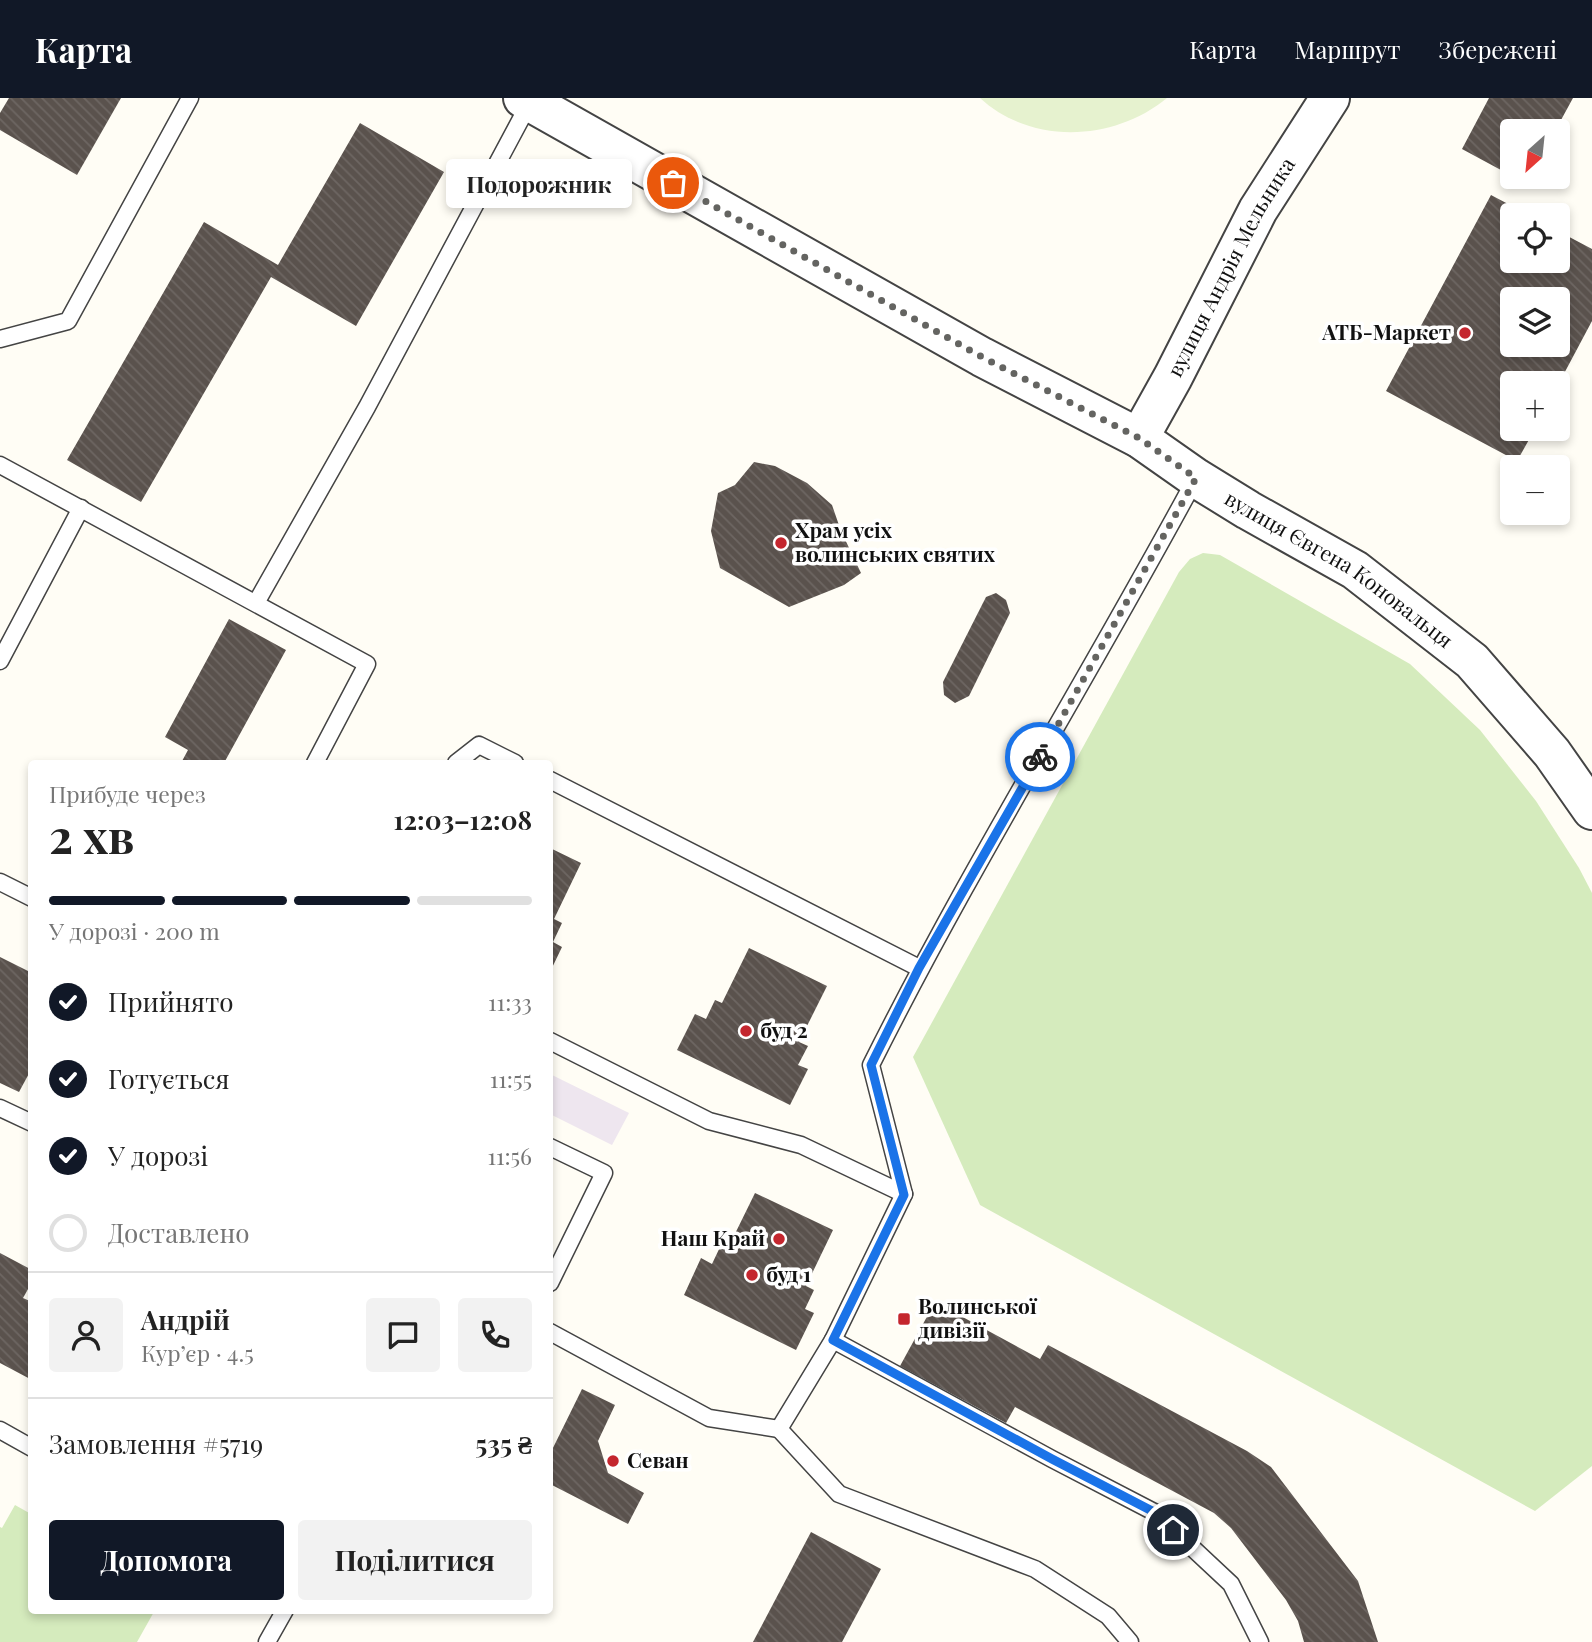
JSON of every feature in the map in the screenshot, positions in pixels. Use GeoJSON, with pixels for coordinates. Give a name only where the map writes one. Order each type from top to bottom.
{"type":"FeatureCollection","features":[{"type":"Feature","properties":{"kind":"street","name":"вулиця Андрія Мельника"},"geometry":{"type":"LineString","coordinates":[[1139,438],[1258,210],[1330,98]]}},
{"type":"Feature","properties":{"kind":"street","name":"вулиця Євгена Коновальця"},"geometry":{"type":"LineString","coordinates":[[526,100],[982,357],[1139,438],[1196,478],[1355,570],[1472,661],[1552,753],[1592,810]]}},
{"type":"Feature","properties":{"kind":"lane"},"geometry":{"type":"LineString","coordinates":[[0,339],[68,321],[190,98]]}},
{"type":"Feature","properties":{"kind":"lane"},"geometry":{"type":"LineString","coordinates":[[256,603],[368,407],[526,100]]}},
{"type":"Feature","properties":{"kind":"lane"},"geometry":{"type":"LineString","coordinates":[[0,465],[367,664],[317,760]]}},
{"type":"Feature","properties":{"kind":"lane"},"geometry":{"type":"LineString","coordinates":[[779,1429],[833,1340],[904,1195],[871,1065],[919,968],[1196,478]]}},
{"type":"Feature","properties":{"kind":"lane"},"geometry":{"type":"LineString","coordinates":[[0,661],[81,508]]}},
{"type":"Feature","properties":{"kind":"lane"},"geometry":{"type":"LineString","coordinates":[[460,760],[479,745],[509,760]]}},
{"type":"Feature","properties":{"kind":"lane"},"geometry":{"type":"LineString","coordinates":[[553,782],[919,968]]}},
{"type":"Feature","properties":{"kind":"lane"},"geometry":{"type":"LineString","coordinates":[[0,883],[28,896]]}},
{"type":"Feature","properties":{"kind":"lane"},"geometry":{"type":"LineString","coordinates":[[553,1043],[709,1121],[801,1145],[904,1195]]}},
{"type":"Feature","properties":{"kind":"lane"},"geometry":{"type":"LineString","coordinates":[[0,1108],[28,1121]]}},
{"type":"Feature","properties":{"kind":"lane"},"geometry":{"type":"LineString","coordinates":[[553,1148],[604,1173],[553,1277]]}},
{"type":"Feature","properties":{"kind":"lane"},"geometry":{"type":"LineString","coordinates":[[553,1334],[709,1418],[779,1429],[839,1494],[1035,1569],[1108,1616],[1130,1642]]}},
{"type":"Feature","properties":{"kind":"lane"},"geometry":{"type":"LineString","coordinates":[[833,1340],[1154,1512],[1231,1584],[1260,1642]]}},
{"type":"Feature","properties":{"kind":"lane"},"geometry":{"type":"LineString","coordinates":[[0,1430],[28,1446]]}},
{"type":"Feature","properties":{"kind":"lane"},"geometry":{"type":"LineString","coordinates":[[267,1642],[283,1614]]}},
{"type":"Feature","properties":{"kind":"shaded area"},"geometry":{"type":"Polygon","coordinates":[[[553,1075],[629,1113],[612,1145],[553,1116],[553,1075]]]}},
{"type":"Feature","properties":{"kind":"green space"},"geometry":{"type":"Polygon","coordinates":[[[980,98],[1167,98],[1123,123],[1099,130],[1073,132],[1024,124],[1001,114],[980,98]]]}},
{"type":"Feature","properties":{"kind":"green space"},"geometry":{"type":"Polygon","coordinates":[[[1203,553],[1220,555],[1410,664],[1480,730],[1536,801],[1592,893],[1592,1466],[1535,1511],[980,1205],[913,1057],[1179,572],[1190,559],[1203,553]]]}},
{"type":"Feature","properties":{"kind":"green space"},"geometry":{"type":"Polygon","coordinates":[[[15,1505],[28,1512],[28,1614],[153,1614],[137,1642],[0,1642],[0,1527],[2,1528],[15,1505]]]}},
{"type":"Feature","properties":{"kind":"building"},"geometry":{"type":"Polygon","coordinates":[[[9,98],[121,98],[77,175],[0,130],[0,113],[9,98]]]}},
{"type":"Feature","properties":{"kind":"building"},"geometry":{"type":"Polygon","coordinates":[[[1489,98],[1573,98],[1562,119],[1500,119],[1500,170],[1462,149],[1489,98]]]}},
{"type":"Feature","properties":{"kind":"building"},"geometry":{"type":"Polygon","coordinates":[[[360,123],[444,172],[356,326],[271,277],[141,502],[67,460],[204,222],[278,265],[360,123]]]}},
{"type":"Feature","properties":{"kind":"building","name":"АТБ-Маркет"},"geometry":{"type":"Polygon","coordinates":[[[1491,195],[1506,203],[1500,203],[1500,273],[1570,273],[1570,237],[1592,249],[1592,321],[1565,371],[1500,371],[1500,441],[1528,441],[1520,455],[1506,455],[1386,391],[1491,195]]]}},
{"type":"Feature","properties":{"kind":"building","name":"Храм усіх волинських святих"},"geometry":{"type":"Polygon","coordinates":[[[754,462],[775,466],[807,483],[832,505],[861,573],[844,585],[789,607],[720,568],[711,531],[718,493],[735,485],[754,462]]]}},
{"type":"Feature","properties":{"kind":"building"},"geometry":{"type":"Polygon","coordinates":[[[996,593],[1006,600],[1010,613],[969,696],[955,703],[944,695],[943,682],[986,597],[996,593]]]}},
{"type":"Feature","properties":{"kind":"building"},"geometry":{"type":"Polygon","coordinates":[[[229,619],[286,650],[226,760],[183,760],[188,750],[165,737],[229,619]]]}},
{"type":"Feature","properties":{"kind":"building"},"geometry":{"type":"Polygon","coordinates":[[[553,849],[581,863],[554,919],[562,923],[553,942],[553,849]]]}},
{"type":"Feature","properties":{"kind":"building"},"geometry":{"type":"Polygon","coordinates":[[[553,942],[562,947],[553,966],[553,942]]]}},
{"type":"Feature","properties":{"kind":"building","name":"буд 2"},"geometry":{"type":"Polygon","coordinates":[[[749,948],[827,986],[799,1042],[808,1046],[798,1065],[808,1069],[790,1105],[677,1050],[695,1014],[706,1019],[715,1000],[722,1003],[749,948]]]}},
{"type":"Feature","properties":{"kind":"building"},"geometry":{"type":"Polygon","coordinates":[[[0,957],[28,971],[28,1075],[19,1092],[0,1083],[0,957]]]}},
{"type":"Feature","properties":{"kind":"building","name":"буд 1"},"geometry":{"type":"Polygon","coordinates":[[[755,1193],[833,1230],[806,1286],[814,1290],[805,1309],[814,1313],[796,1350],[684,1295],[701,1258],[712,1264],[721,1245],[728,1248],[755,1193]]]}},
{"type":"Feature","properties":{"kind":"building"},"geometry":{"type":"Polygon","coordinates":[[[0,1253],[28,1268],[28,1289],[23,1298],[28,1300],[28,1378],[0,1363],[0,1253]]]}},
{"type":"Feature","properties":{"kind":"building"},"geometry":{"type":"Polygon","coordinates":[[[935,1302],[1040,1359],[1048,1345],[1247,1451],[1271,1467],[1358,1581],[1378,1642],[1304,1642],[1298,1621],[1286,1600],[1231,1528],[1214,1513],[1015,1407],[1006,1423],[900,1366],[935,1302]]]}},
{"type":"Feature","properties":{"kind":"building"},"geometry":{"type":"Polygon","coordinates":[[[582,1389],[615,1405],[598,1441],[608,1473],[644,1493],[628,1524],[553,1486],[553,1448],[582,1389]]]}},
{"type":"Feature","properties":{"kind":"building"},"geometry":{"type":"Polygon","coordinates":[[[811,1532],[881,1569],[842,1642],[753,1642],[811,1532]]]}},
{"type":"Feature","properties":{"kind":"way so far"},"geometry":{"type":"LineString","coordinates":[[673,183],[982,357],[1139,438],[1196,478],[1040,757]]}},
{"type":"Feature","properties":{"kind":"place","name":"Подорожник"},"geometry":{"type":"Point","coordinates":[673,183]}},
{"type":"Feature","properties":{"kind":"place","name":"АТБ-Маркет"},"geometry":{"type":"Point","coordinates":[1465,333]}},
{"type":"Feature","properties":{"kind":"place","name":"Храм усіх волинських святих"},"geometry":{"type":"Point","coordinates":[781,543]}},
{"type":"Feature","properties":{"kind":"place","name":"буд 2"},"geometry":{"type":"Point","coordinates":[746,1031]}},
{"type":"Feature","properties":{"kind":"place","name":"Наш Край"},"geometry":{"type":"Point","coordinates":[779,1239]}},
{"type":"Feature","properties":{"kind":"place","name":"буд 1"},"geometry":{"type":"Point","coordinates":[752,1275]}},
{"type":"Feature","properties":{"kind":"place","name":"Волинської дивізії"},"geometry":{"type":"Point","coordinates":[904,1319]}},
{"type":"Feature","properties":{"kind":"place","name":"Севан"},"geometry":{"type":"Point","coordinates":[613,1461]}},
{"type":"Feature","properties":{"kind":"route"},"geometry":{"type":"LineString","coordinates":[[1040,757],[919,968],[871,1065],[904,1195],[833,1340],[1154,1512],[1173,1530]]}}]}
